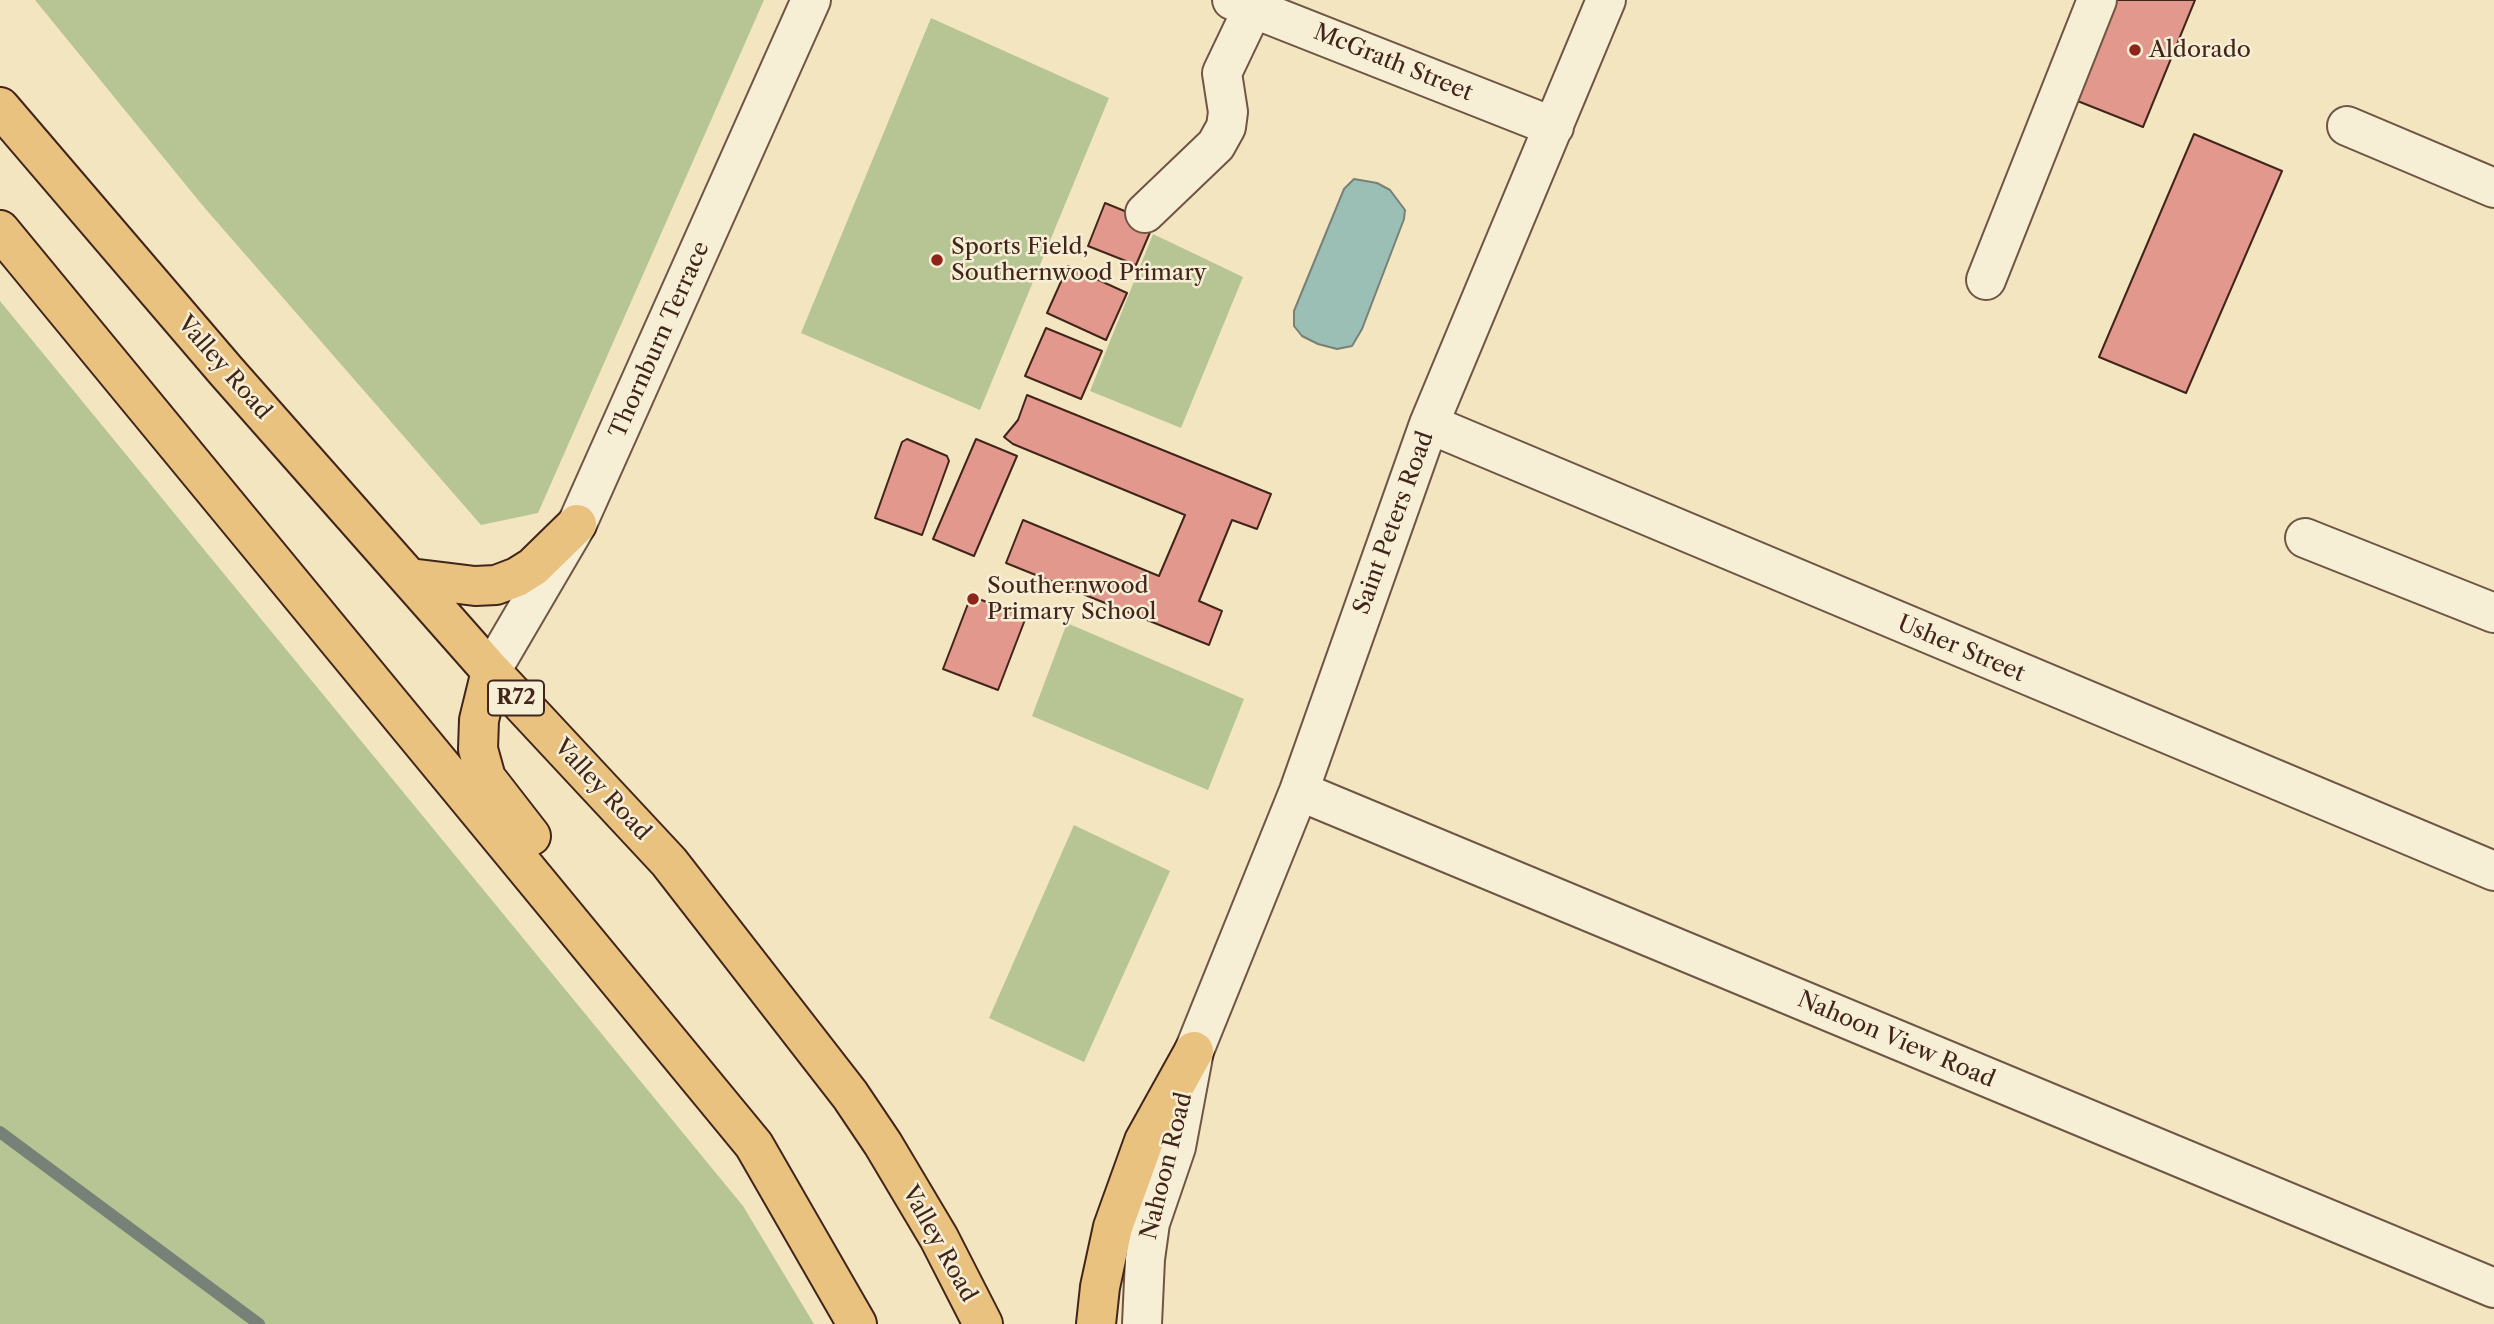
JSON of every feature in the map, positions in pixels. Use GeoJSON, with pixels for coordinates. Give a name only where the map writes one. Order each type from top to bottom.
{"type":"FeatureCollection","features":[{"type":"Feature","properties":{"kind":"highway","name":"Valley Road"},"geometry":{"type":"LineString","coordinates":[[0,107],[226,371],[491,671],[669,862],[811,1042],[883,1144],[939,1238],[983,1324]]}},
{"type":"Feature","properties":{"kind":"highway"},"geometry":{"type":"LineString","coordinates":[[0,230],[754,1145],[857,1324]]}},
{"type":"Feature","properties":{"kind":"highway"},"geometry":{"type":"LineString","coordinates":[[410,578],[496,586],[533,567],[577,524]]}},
{"type":"Feature","properties":{"kind":"highway"},"geometry":{"type":"LineString","coordinates":[[491,671],[479,720],[478,749],[486,778],[615,943],[685,1059]]}},
{"type":"Feature","properties":{"kind":"highway"},"geometry":{"type":"LineString","coordinates":[[1096,1324],[1100,1287],[1113,1227],[1144,1141],[1194,1051]]}},
{"type":"Feature","properties":{"kind":"street","name":"Thornburn Terrace"},"geometry":{"type":"LineString","coordinates":[[491,671],[577,524],[811,0]]}},
{"type":"Feature","properties":{"kind":"street","name":"Saint Peters Road"},"geometry":{"type":"LineString","coordinates":[[1194,1051],[1299,791],[1429,425],[1606,0]]}},
{"type":"Feature","properties":{"kind":"street"},"geometry":{"type":"LineString","coordinates":[[1986,280],[2097,0]]}},
{"type":"Feature","properties":{"kind":"street","name":"McGrath Street"},"geometry":{"type":"LineString","coordinates":[[1243,4],[1554,127]]}},
{"type":"Feature","properties":{"kind":"street"},"geometry":{"type":"LineString","coordinates":[[1145,213],[1216,145],[1226,127],[1228,112],[1222,73],[1243,4]]}},
{"type":"Feature","properties":{"kind":"street"},"geometry":{"type":"LineString","coordinates":[[2347,126],[2494,188]]}},
{"type":"Feature","properties":{"kind":"street","name":"Usher Street"},"geometry":{"type":"LineString","coordinates":[[1429,425],[2494,872]]}},
{"type":"Feature","properties":{"kind":"street"},"geometry":{"type":"LineString","coordinates":[[2305,538],[2494,613]]}},
{"type":"Feature","properties":{"kind":"street","name":"Nahoon View Road"},"geometry":{"type":"LineString","coordinates":[[1299,791],[2494,1288]]}},
{"type":"Feature","properties":{"kind":"street","name":"Nahoon Road"},"geometry":{"type":"LineString","coordinates":[[1142,1324],[1145,1259],[1150,1223],[1176,1147],[1194,1051]]}},
{"type":"Feature","properties":{"kind":"green space"},"geometry":{"type":"Polygon","coordinates":[[[35,0],[764,0],[538,513],[481,525],[203,206],[35,0]]]}},
{"type":"Feature","properties":{"kind":"green space","name":"Sports Field, Southernwood Primary"},"geometry":{"type":"Polygon","coordinates":[[[931,18],[1109,98],[980,410],[801,333],[931,18]]]}},
{"type":"Feature","properties":{"kind":"green space"},"geometry":{"type":"Polygon","coordinates":[[[1153,234],[1243,277],[1181,428],[1090,391],[1153,234]]]}},
{"type":"Feature","properties":{"kind":"green space"},"geometry":{"type":"Polygon","coordinates":[[[0,301],[743,1206],[814,1324],[0,1324],[0,301]]]}},
{"type":"Feature","properties":{"kind":"green space"},"geometry":{"type":"Polygon","coordinates":[[[1067,623],[1244,699],[1208,790],[1032,716],[1067,623]]]}},
{"type":"Feature","properties":{"kind":"green space"},"geometry":{"type":"Polygon","coordinates":[[[1074,825],[1170,871],[1084,1062],[989,1018],[1074,825]]]}},
{"type":"Feature","properties":{"kind":"water"},"geometry":{"type":"Polygon","coordinates":[[[1354,179],[1377,183],[1390,190],[1405,210],[1404,219],[1362,329],[1352,346],[1337,349],[1302,336],[1294,326],[1294,311],[1344,189],[1354,179]]]}},
{"type":"Feature","properties":{"kind":"building","name":"Aldorado"},"geometry":{"type":"Polygon","coordinates":[[[2116,0],[2195,0],[2143,127],[2075,100],[2116,0]]]}},
{"type":"Feature","properties":{"kind":"building"},"geometry":{"type":"Polygon","coordinates":[[[2194,134],[2282,171],[2186,393],[2099,357],[2194,134]]]}},
{"type":"Feature","properties":{"kind":"building"},"geometry":{"type":"Polygon","coordinates":[[[1105,203],[1154,223],[1136,265],[1088,246],[1105,203]]]}},
{"type":"Feature","properties":{"kind":"building"},"geometry":{"type":"Polygon","coordinates":[[[1068,266],[1127,293],[1106,340],[1047,313],[1068,266]]]}},
{"type":"Feature","properties":{"kind":"building"},"geometry":{"type":"Polygon","coordinates":[[[1046,328],[1102,351],[1081,399],[1025,376],[1046,328]]]}},
{"type":"Feature","properties":{"kind":"building"},"geometry":{"type":"Polygon","coordinates":[[[1027,395],[1271,494],[1257,529],[1232,520],[1199,601],[1222,611],[1209,645],[1006,563],[1023,520],[1159,576],[1185,515],[1013,444],[1004,437],[1018,420],[1027,395]]]}},
{"type":"Feature","properties":{"kind":"building"},"geometry":{"type":"Polygon","coordinates":[[[907,439],[947,456],[949,461],[922,535],[875,518],[902,442],[907,439]]]}},
{"type":"Feature","properties":{"kind":"building"},"geometry":{"type":"Polygon","coordinates":[[[976,439],[1017,456],[974,556],[933,539],[976,439]]]}},
{"type":"Feature","properties":{"kind":"building"},"geometry":{"type":"Polygon","coordinates":[[[971,596],[1026,617],[998,690],[943,669],[971,596]]]}},
{"type":"Feature","properties":{"kind":"waterway"},"geometry":{"type":"LineString","coordinates":[[0,1132],[259,1324]]}},
{"type":"Feature","properties":{"kind":"place","name":"Aldorado"},"geometry":{"type":"Point","coordinates":[2135,50]}},
{"type":"Feature","properties":{"kind":"place","name":"Sports Field, Southernwood Primary"},"geometry":{"type":"Point","coordinates":[937,260]}},
{"type":"Feature","properties":{"kind":"place","name":"Southernwood Primary School"},"geometry":{"type":"Point","coordinates":[973,599]}}]}
